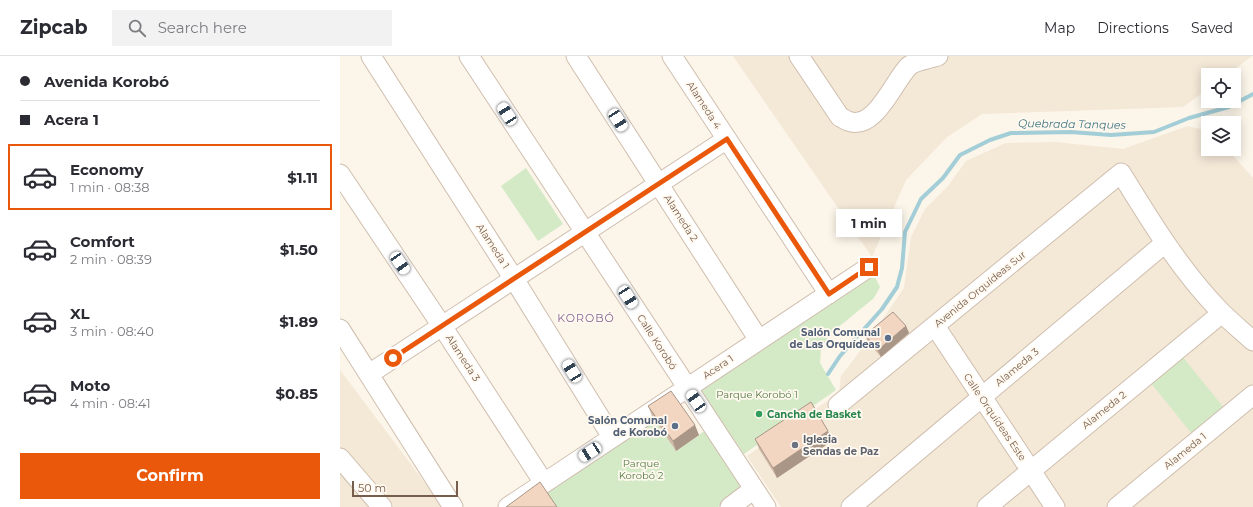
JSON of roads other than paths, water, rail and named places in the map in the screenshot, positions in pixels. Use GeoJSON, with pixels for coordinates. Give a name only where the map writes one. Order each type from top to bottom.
{"type":"FeatureCollection","features":[{"type":"Feature","properties":{"kind":"street","name":"Alameda 1"},"geometry":{"type":"LineString","coordinates":[[371,56],[514,279],[612,437]]}},
{"type":"Feature","properties":{"kind":"street","name":"Alameda 2"},"geometry":{"type":"LineString","coordinates":[[576,56],[759,340]]}},
{"type":"Feature","properties":{"kind":"street","name":"Alameda 4"},"geometry":{"type":"LineString","coordinates":[[672,56],[829,294]]}},
{"type":"Feature","properties":{"kind":"street"},"geometry":{"type":"LineString","coordinates":[[800,56],[840,117],[849,122],[860,122],[871,116],[880,106],[907,61],[938,56]]}},
{"type":"Feature","properties":{"kind":"street","name":"Calle Korobó"},"geometry":{"type":"LineString","coordinates":[[474,58],[687,388],[766,507]]}},
{"type":"Feature","properties":{"kind":"street"},"geometry":{"type":"LineString","coordinates":[[369,374],[727,139]]}},
{"type":"Feature","properties":{"kind":"street","name":"Avenida Orquídeas Sur"},"geometry":{"type":"LineString","coordinates":[[838,405],[1121,173],[1164,243]]}},
{"type":"Feature","properties":{"kind":"street","name":"Alameda 3"},"geometry":{"type":"LineString","coordinates":[[340,174],[442,326],[544,483]]}},
{"type":"Feature","properties":{"kind":"street"},"geometry":{"type":"LineString","coordinates":[[1164,243],[1208,298],[1253,341]]}},
{"type":"Feature","properties":{"kind":"street","name":"Alameda 3"},"geometry":{"type":"LineString","coordinates":[[851,507],[1164,243]]}},
{"type":"Feature","properties":{"kind":"street","name":"Acera 1"},"geometry":{"type":"LineString","coordinates":[[508,507],[869,267]]}},
{"type":"Feature","properties":{"kind":"street","name":"Alameda 2"},"geometry":{"type":"LineString","coordinates":[[987,507],[1222,313]]}},
{"type":"Feature","properties":{"kind":"street","name":"Calle Orquídeas Este"},"geometry":{"type":"LineString","coordinates":[[935,326],[1055,507]]}},
{"type":"Feature","properties":{"kind":"street"},"geometry":{"type":"LineString","coordinates":[[340,329],[453,507]]}},
{"type":"Feature","properties":{"kind":"street","name":"Alameda 1"},"geometry":{"type":"LineString","coordinates":[[1116,507],[1253,395]]}},
{"type":"Feature","properties":{"kind":"street"},"geometry":{"type":"LineString","coordinates":[[344,472],[382,507]]}},
{"type":"Feature","properties":{"kind":"street"},"geometry":{"type":"LineString","coordinates":[[730,507],[754,489]]}},
{"type":"Feature","properties":{"kind":"waterway","name":"Quebrada Tanques"},"geometry":{"type":"LineString","coordinates":[[828,374],[840,356],[882,309],[897,287],[902,268],[905,232],[921,199],[943,178],[960,155],[990,140],[1011,133],[1071,132],[1111,135],[1154,132],[1189,118],[1229,107],[1253,94]]}},
{"type":"Feature","properties":{"kind":"place","name":"Salón Comunal de Las Orquídeas"},"geometry":{"type":"Point","coordinates":[888,338]}},
{"type":"Feature","properties":{"kind":"place","name":"Cancha de Basket"},"geometry":{"type":"Point","coordinates":[759,414]}},
{"type":"Feature","properties":{"kind":"place","name":"Salón Comunal de Korobó"},"geometry":{"type":"Point","coordinates":[675,426]}},
{"type":"Feature","properties":{"kind":"place","name":"Iglesia Sendas de Paz"},"geometry":{"type":"Point","coordinates":[795,445]}},
{"type":"Feature","properties":{"kind":"district","name":"KOROBÓ"},"geometry":{"type":"Point","coordinates":[586,318]}},
{"type":"Feature","properties":{"kind":"park label","name":"Parque Korobó 1"},"geometry":{"type":"Point","coordinates":[757,394]}},
{"type":"Feature","properties":{"kind":"park label","name":"Parque Korobó 2"},"geometry":{"type":"Point","coordinates":[641,468]}}]}
